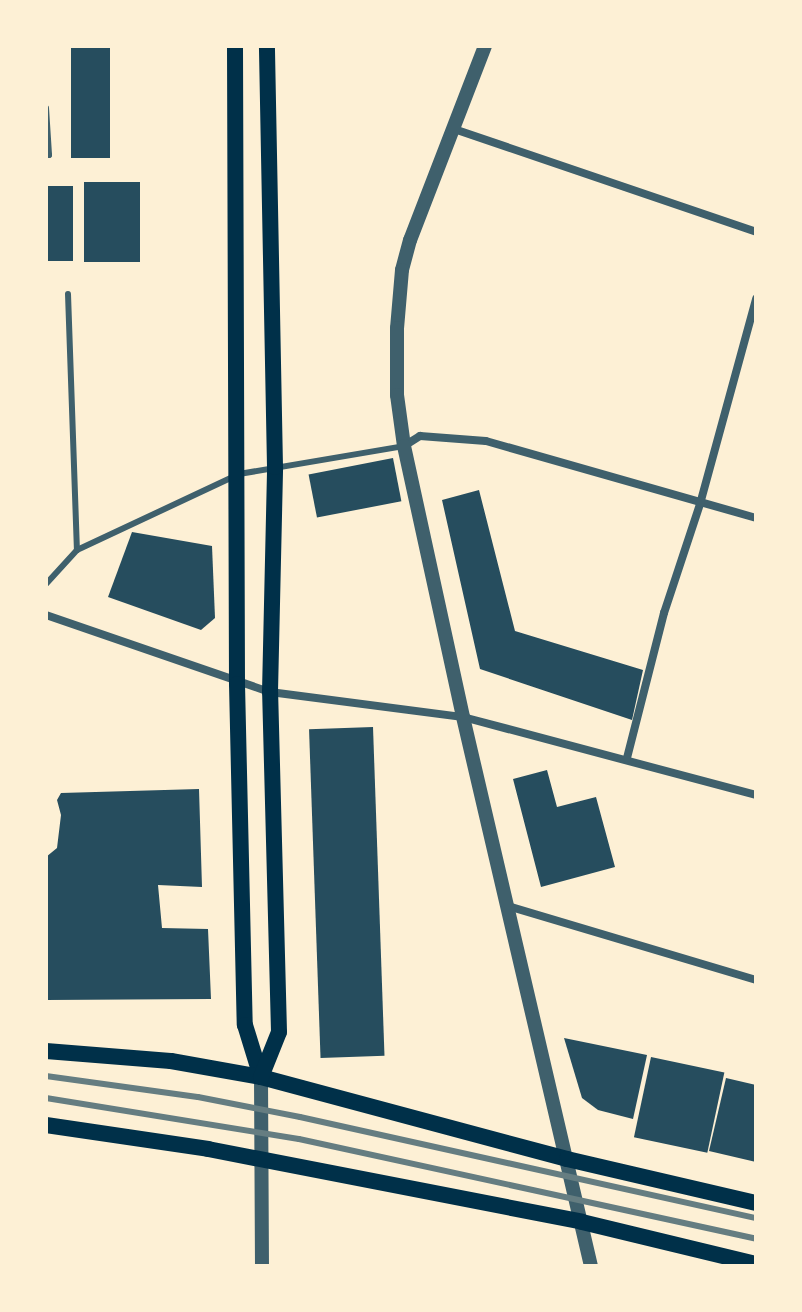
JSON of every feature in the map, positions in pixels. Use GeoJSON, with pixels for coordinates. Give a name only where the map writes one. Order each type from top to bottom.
{"type":"FeatureCollection","features":[{"type":"Feature","properties":{"kind":"main road"},"geometry":{"type":"LineString","coordinates":[[235,46],[239,474],[237,684],[245,1025],[261,1077]]}},
{"type":"Feature","properties":{"kind":"main road"},"geometry":{"type":"LineString","coordinates":[[261,1077],[279,1032],[270,692],[275,467],[267,46]]}},
{"type":"Feature","properties":{"kind":"main road"},"geometry":{"type":"LineString","coordinates":[[46,1051],[171,1061],[261,1077],[567,1159],[756,1203]]}},
{"type":"Feature","properties":{"kind":"main road"},"geometry":{"type":"LineString","coordinates":[[46,1125],[260,1159],[582,1222],[756,1264]]}},
{"type":"Feature","properties":{"kind":"street"},"geometry":{"type":"LineString","coordinates":[[485,46],[410,240],[400,281],[397,395],[404,446],[463,717],[591,1266]]}},
{"type":"Feature","properties":{"kind":"street"},"geometry":{"type":"LineString","coordinates":[[454,129],[756,232]]}},
{"type":"Feature","properties":{"kind":"street"},"geometry":{"type":"LineString","coordinates":[[627,758],[664,613],[700,504],[756,299]]}},
{"type":"Feature","properties":{"kind":"street"},"geometry":{"type":"LineString","coordinates":[[404,446],[420,436],[486,441],[756,518]]}},
{"type":"Feature","properties":{"kind":"street"},"geometry":{"type":"LineString","coordinates":[[46,615],[237,684],[270,692],[463,717],[627,758],[756,795]]}},
{"type":"Feature","properties":{"kind":"street"},"geometry":{"type":"LineString","coordinates":[[507,906],[756,980]]}},
{"type":"Feature","properties":{"kind":"street"},"geometry":{"type":"LineString","coordinates":[[261,1077],[262,1266]]}},
{"type":"Feature","properties":{"kind":"lane"},"geometry":{"type":"LineString","coordinates":[[46,108],[49,155],[46,155]]}},
{"type":"Feature","properties":{"kind":"lane"},"geometry":{"type":"LineString","coordinates":[[68,294],[77,550]]}},
{"type":"Feature","properties":{"kind":"lane"},"geometry":{"type":"LineString","coordinates":[[46,584],[77,550],[239,474],[404,446]]}},
{"type":"Feature","properties":{"kind":"building"},"geometry":{"type":"Polygon","coordinates":[[[71,46],[110,46],[110,158],[71,158],[71,46]]]}},
{"type":"Feature","properties":{"kind":"building"},"geometry":{"type":"Polygon","coordinates":[[[84,182],[140,182],[140,262],[84,262],[84,182]]]}},
{"type":"Feature","properties":{"kind":"building"},"geometry":{"type":"Polygon","coordinates":[[[46,186],[73,186],[73,261],[46,261],[46,186]]]}},
{"type":"Feature","properties":{"kind":"building"},"geometry":{"type":"Polygon","coordinates":[[[393,458],[401,501],[317,518],[309,474],[393,458]]]}},
{"type":"Feature","properties":{"kind":"building"},"geometry":{"type":"Polygon","coordinates":[[[479,490],[515,631],[643,670],[632,720],[480,669],[442,500],[479,490]]]}},
{"type":"Feature","properties":{"kind":"building"},"geometry":{"type":"Polygon","coordinates":[[[132,532],[212,546],[215,618],[201,630],[108,597],[132,532]]]}},
{"type":"Feature","properties":{"kind":"building"},"geometry":{"type":"Polygon","coordinates":[[[373,727],[384,1056],[321,1058],[309,729],[373,727]]]}},
{"type":"Feature","properties":{"kind":"building"},"geometry":{"type":"Polygon","coordinates":[[[547,770],[557,807],[596,797],[615,867],[541,887],[513,779],[547,770]]]}},
{"type":"Feature","properties":{"kind":"building"},"geometry":{"type":"Polygon","coordinates":[[[199,789],[202,887],[158,885],[162,928],[208,929],[211,999],[46,1000],[46,857],[57,848],[61,815],[57,800],[61,793],[199,789]]]}},
{"type":"Feature","properties":{"kind":"building"},"geometry":{"type":"Polygon","coordinates":[[[564,1038],[647,1055],[633,1119],[598,1110],[582,1098],[564,1038]]]}},
{"type":"Feature","properties":{"kind":"building"},"geometry":{"type":"Polygon","coordinates":[[[651,1057],[724,1073],[707,1153],[634,1137],[651,1057]]]}},
{"type":"Feature","properties":{"kind":"building"},"geometry":{"type":"Polygon","coordinates":[[[726,1078],[756,1085],[756,1162],[709,1151],[726,1078]]]}},
{"type":"Feature","properties":{"kind":"railway"},"geometry":{"type":"LineString","coordinates":[[46,1076],[198,1097],[300,1117],[756,1218]]}},
{"type":"Feature","properties":{"kind":"railway"},"geometry":{"type":"LineString","coordinates":[[46,1098],[299,1139],[756,1239]]}}]}
